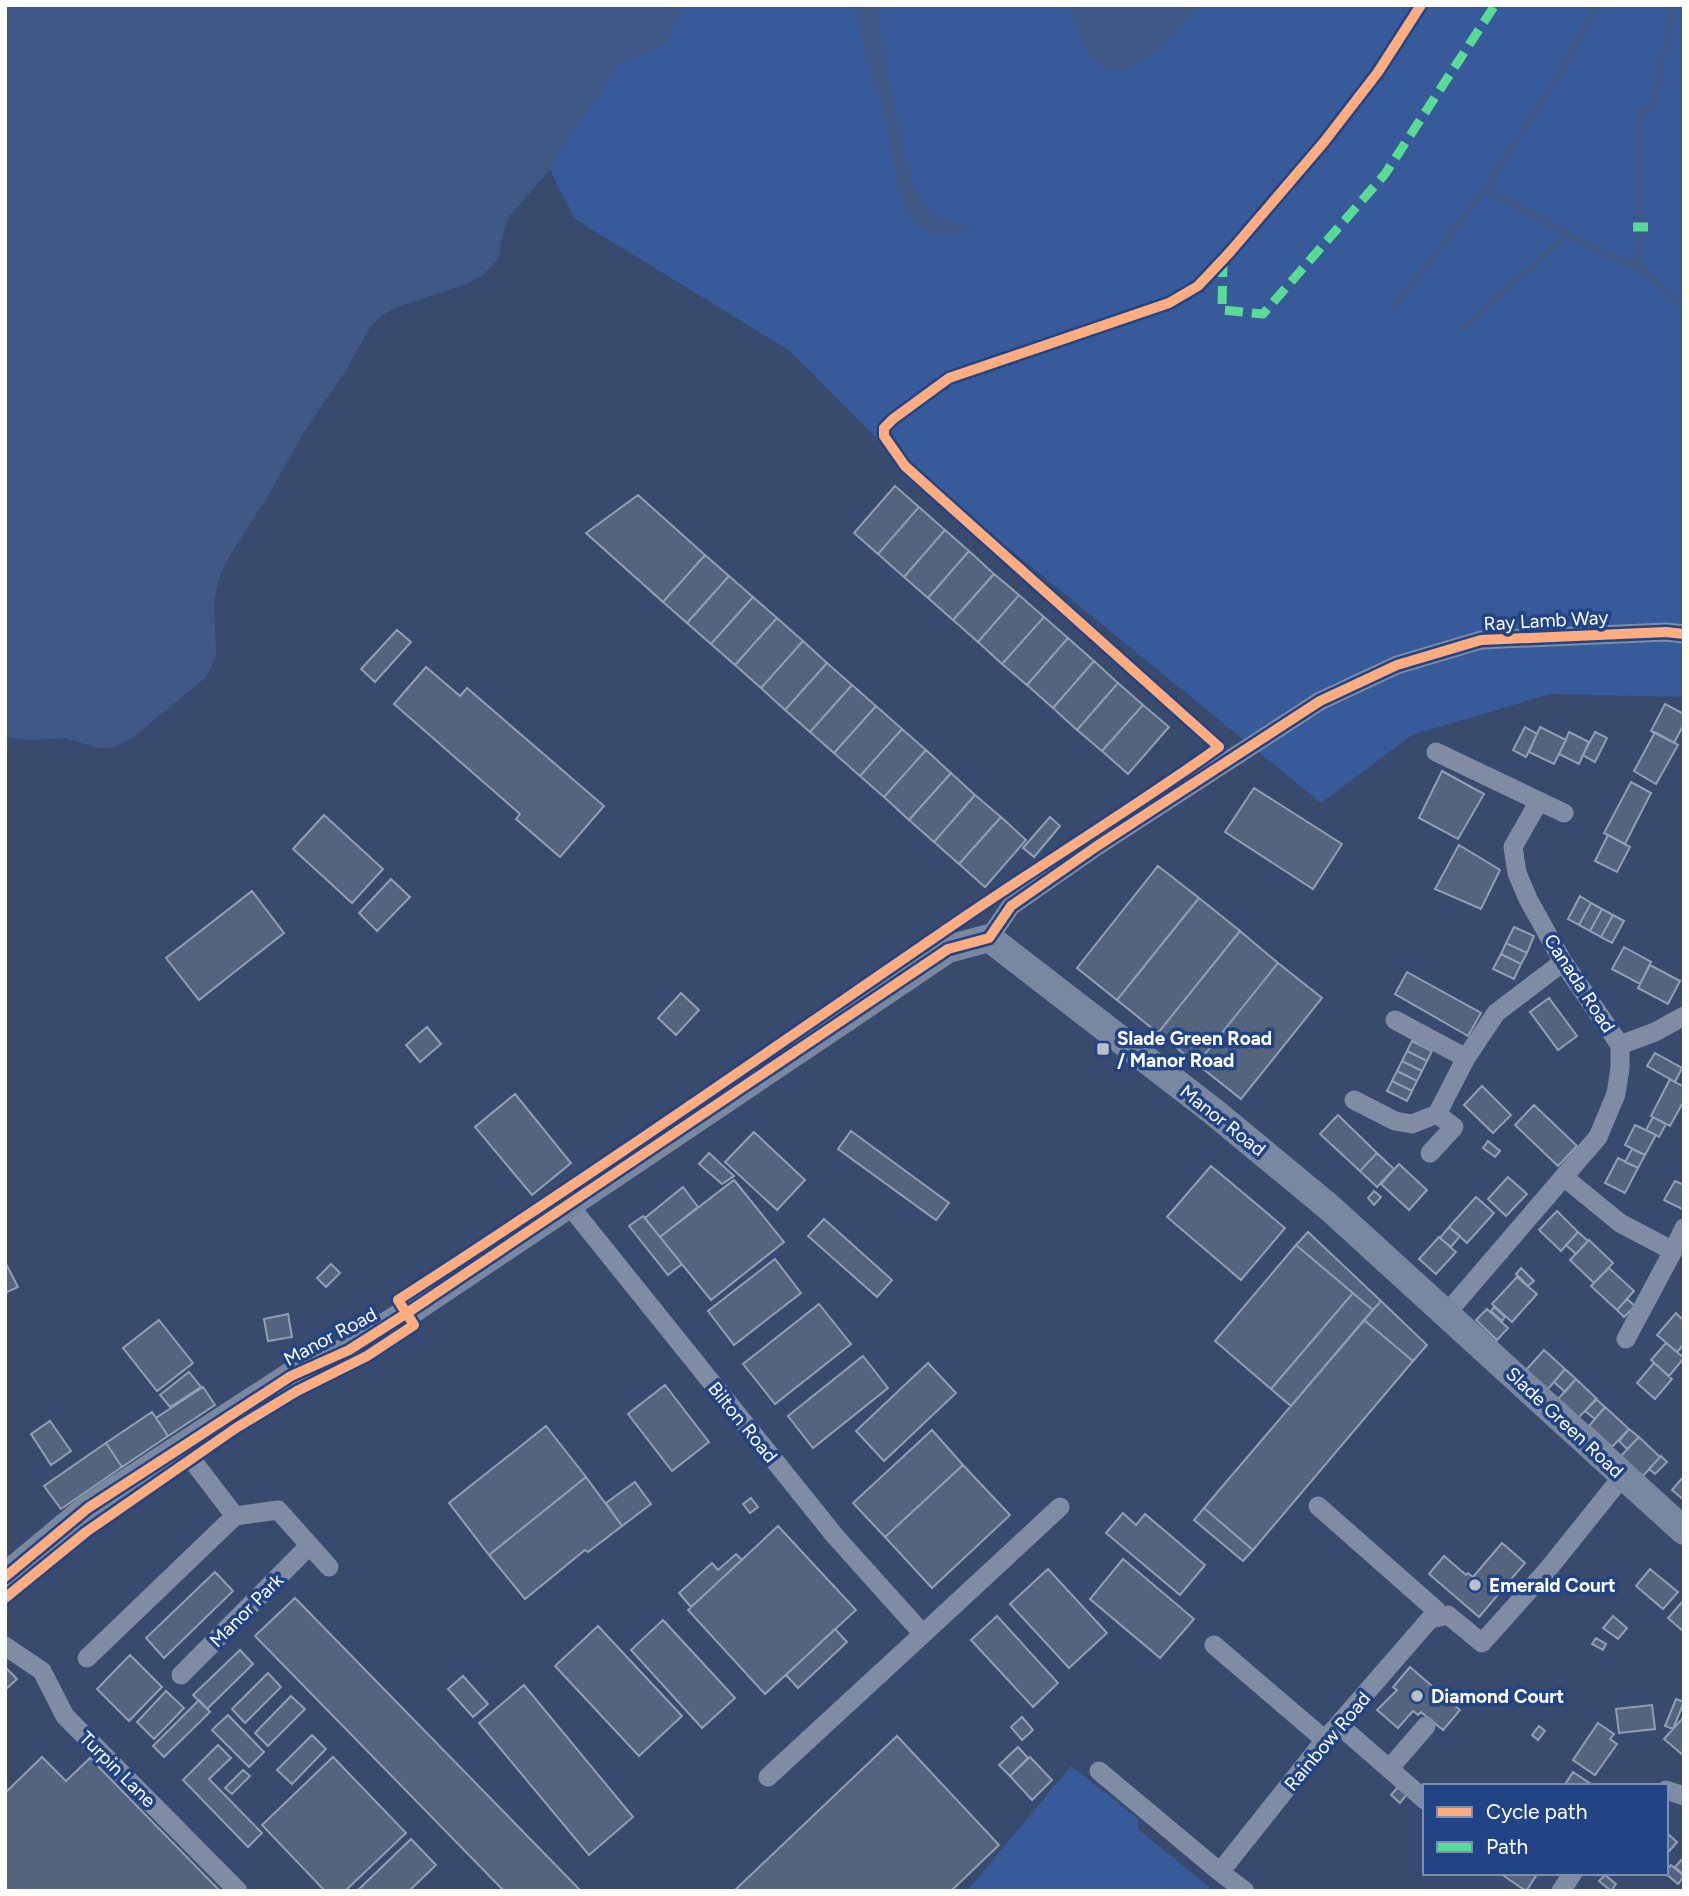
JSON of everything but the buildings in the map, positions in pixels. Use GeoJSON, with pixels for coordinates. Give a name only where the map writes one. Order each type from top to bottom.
{"type":"FeatureCollection","features":[{"type":"Feature","properties":{"kind":"street","name":"Ray Lamb Way"},"geometry":{"type":"LineString","coordinates":[[989,939],[1011,906],[1228,759],[1320,701],[1397,665],[1481,640],[1666,632],[1684,635]]}},
{"type":"Feature","properties":{"kind":"street"},"geometry":{"type":"LineString","coordinates":[[1436,752],[1564,813]]}},
{"type":"Feature","properties":{"kind":"street","name":"Canada Road"},"geometry":{"type":"LineString","coordinates":[[1446,1314],[1598,1137],[1616,1094],[1620,1045],[1563,962],[1528,899],[1517,873],[1513,847],[1539,801]]}},
{"type":"Feature","properties":{"kind":"street","name":"Manor Road"},"geometry":{"type":"LineString","coordinates":[[5,1577],[89,1508],[291,1376],[349,1350],[948,949],[989,939],[1266,1154],[1330,1208],[1446,1314]]}},
{"type":"Feature","properties":{"kind":"street"},"geometry":{"type":"LineString","coordinates":[[1354,1100],[1395,1121],[1412,1124],[1437,1114],[1466,1058],[1496,1013],[1563,962]]}},
{"type":"Feature","properties":{"kind":"street"},"geometry":{"type":"LineString","coordinates":[[1620,1045],[1656,1032],[1684,1016]]}},
{"type":"Feature","properties":{"kind":"street"},"geometry":{"type":"LineString","coordinates":[[1395,1020],[1466,1058]]}},
{"type":"Feature","properties":{"kind":"street"},"geometry":{"type":"LineString","coordinates":[[1430,1153],[1454,1127],[1437,1114]]}},
{"type":"Feature","properties":{"kind":"street"},"geometry":{"type":"LineString","coordinates":[[1565,1178],[1620,1223],[1673,1251]]}},
{"type":"Feature","properties":{"kind":"street","name":"Bilton Road"},"geometry":{"type":"LineString","coordinates":[[569,1205],[827,1527],[923,1634]]}},
{"type":"Feature","properties":{"kind":"street"},"geometry":{"type":"LineString","coordinates":[[1626,1339],[1684,1228]]}},
{"type":"Feature","properties":{"kind":"street","name":"Slade Green Road"},"geometry":{"type":"LineString","coordinates":[[1446,1314],[1684,1531]]}},
{"type":"Feature","properties":{"kind":"street"},"geometry":{"type":"LineString","coordinates":[[181,1447],[235,1516]]}},
{"type":"Feature","properties":{"kind":"street"},"geometry":{"type":"LineString","coordinates":[[1318,1506],[1436,1610],[1439,1617],[1448,1615],[1482,1643],[1549,1568],[1622,1476]]}},
{"type":"Feature","properties":{"kind":"street"},"geometry":{"type":"LineString","coordinates":[[768,1777],[1060,1507]]}},
{"type":"Feature","properties":{"kind":"street"},"geometry":{"type":"LineString","coordinates":[[87,1658],[235,1516],[278,1510],[329,1567]]}},
{"type":"Feature","properties":{"kind":"street","name":"Manor Park"},"geometry":{"type":"LineString","coordinates":[[181,1675],[310,1545]]}},
{"type":"Feature","properties":{"kind":"street","name":"Rainbow Road"},"geometry":{"type":"LineString","coordinates":[[1220,1872],[1325,1740],[1430,1619],[1439,1617]]}},
{"type":"Feature","properties":{"kind":"street"},"geometry":{"type":"LineString","coordinates":[[1214,1645],[1325,1740]]}},
{"type":"Feature","properties":{"kind":"street","name":"Turpin Lane"},"geometry":{"type":"LineString","coordinates":[[5,1646],[42,1671],[65,1716],[238,1891]]}},
{"type":"Feature","properties":{"kind":"street"},"geometry":{"type":"LineString","coordinates":[[1339,1725],[1423,1798]]}},
{"type":"Feature","properties":{"kind":"street"},"geometry":{"type":"LineString","coordinates":[[1389,1769],[1426,1726]]}},
{"type":"Feature","properties":{"kind":"street"},"geometry":{"type":"LineString","coordinates":[[1099,1771],[1245,1891]]}},
{"type":"Feature","properties":{"kind":"street"},"geometry":{"type":"LineString","coordinates":[[1561,1891],[1572,1875]]}},
{"type":"Feature","properties":{"kind":"shaded area"},"geometry":{"type":"Polygon","coordinates":[[[5,5],[684,5],[667,40],[656,49],[626,60],[615,68],[601,94],[575,128],[550,170],[510,215],[504,229],[499,256],[492,266],[481,276],[463,285],[394,308],[380,317],[369,329],[225,563],[214,601],[216,657],[206,677],[132,738],[114,747],[99,748],[65,738],[29,740],[5,736],[5,5]]]}},
{"type":"Feature","properties":{"kind":"shaded area"},"geometry":{"type":"Polygon","coordinates":[[[333,5],[1684,5],[1684,697],[1550,694],[1412,735],[1321,803],[887,449],[790,351],[575,219],[550,170],[510,215],[504,229],[499,256],[481,276],[463,285],[394,308],[380,317],[369,329],[225,563],[214,601],[216,657],[206,677],[132,738],[114,747],[99,748],[65,738],[29,740],[5,736],[5,372],[333,5]]]}},
{"type":"Feature","properties":{"kind":"shaded area"},"geometry":{"type":"Polygon","coordinates":[[[858,5],[877,5],[905,154],[917,189],[934,214],[950,222],[974,227],[951,234],[936,235],[922,229],[909,214],[900,190],[887,125],[865,51],[858,5]]]}},
{"type":"Feature","properties":{"kind":"shaded area"},"geometry":{"type":"Polygon","coordinates":[[[1070,5],[1198,5],[1149,57],[1133,66],[1118,70],[1104,68],[1091,56],[1081,38],[1070,5]]]}},
{"type":"Feature","properties":{"kind":"shaded area"},"geometry":{"type":"Polygon","coordinates":[[[1071,1766],[1138,1819],[1138,1829],[1214,1891],[967,1891],[1071,1766]]]}},
{"type":"Feature","properties":{"kind":"waterway"},"geometry":{"type":"LineString","coordinates":[[1391,312],[1485,189],[1563,69],[1597,5]]}},
{"type":"Feature","properties":{"kind":"waterway"},"geometry":{"type":"LineString","coordinates":[[1638,266],[1641,113],[1653,106],[1674,5]]}},
{"type":"Feature","properties":{"kind":"waterway"},"geometry":{"type":"LineString","coordinates":[[1485,189],[1602,252],[1638,266],[1684,307]]}},
{"type":"Feature","properties":{"kind":"waterway"},"geometry":{"type":"LineString","coordinates":[[1463,328],[1569,233]]}},
{"type":"Feature","properties":{"kind":"marked path"},"geometry":{"type":"LineString","coordinates":[[1223,259],[1222,310],[1263,314],[1385,174],[1495,5]]}},
{"type":"Feature","properties":{"kind":"marked path"},"geometry":{"type":"LineString","coordinates":[[1633,227],[1648,227]]}},
{"type":"Feature","properties":{"kind":"cycle path"},"geometry":{"type":"LineString","coordinates":[[5,1598],[86,1532],[236,1428],[297,1391],[367,1356],[414,1325],[398,1300],[1219,747],[905,466],[884,436],[884,428],[949,378],[1169,303],[1198,286],[1324,142],[1378,72],[1421,5]]}},
{"type":"Feature","properties":{"kind":"cycle path"},"geometry":{"type":"LineString","coordinates":[[5,1577],[88,1508],[291,1376],[349,1350],[407,1313],[948,949],[989,938],[1011,906],[1097,846],[1320,701],[1397,665],[1481,640],[1666,632],[1684,634]]}},
{"type":"Feature","properties":{"kind":"place","name":"Slade Green Road / Manor Road"},"geometry":{"type":"Point","coordinates":[1103,1049]}},
{"type":"Feature","properties":{"kind":"place","name":"Emerald Court"},"geometry":{"type":"Point","coordinates":[1475,1585]}},
{"type":"Feature","properties":{"kind":"place","name":"Diamond Court"},"geometry":{"type":"Point","coordinates":[1417,1696]}}]}
